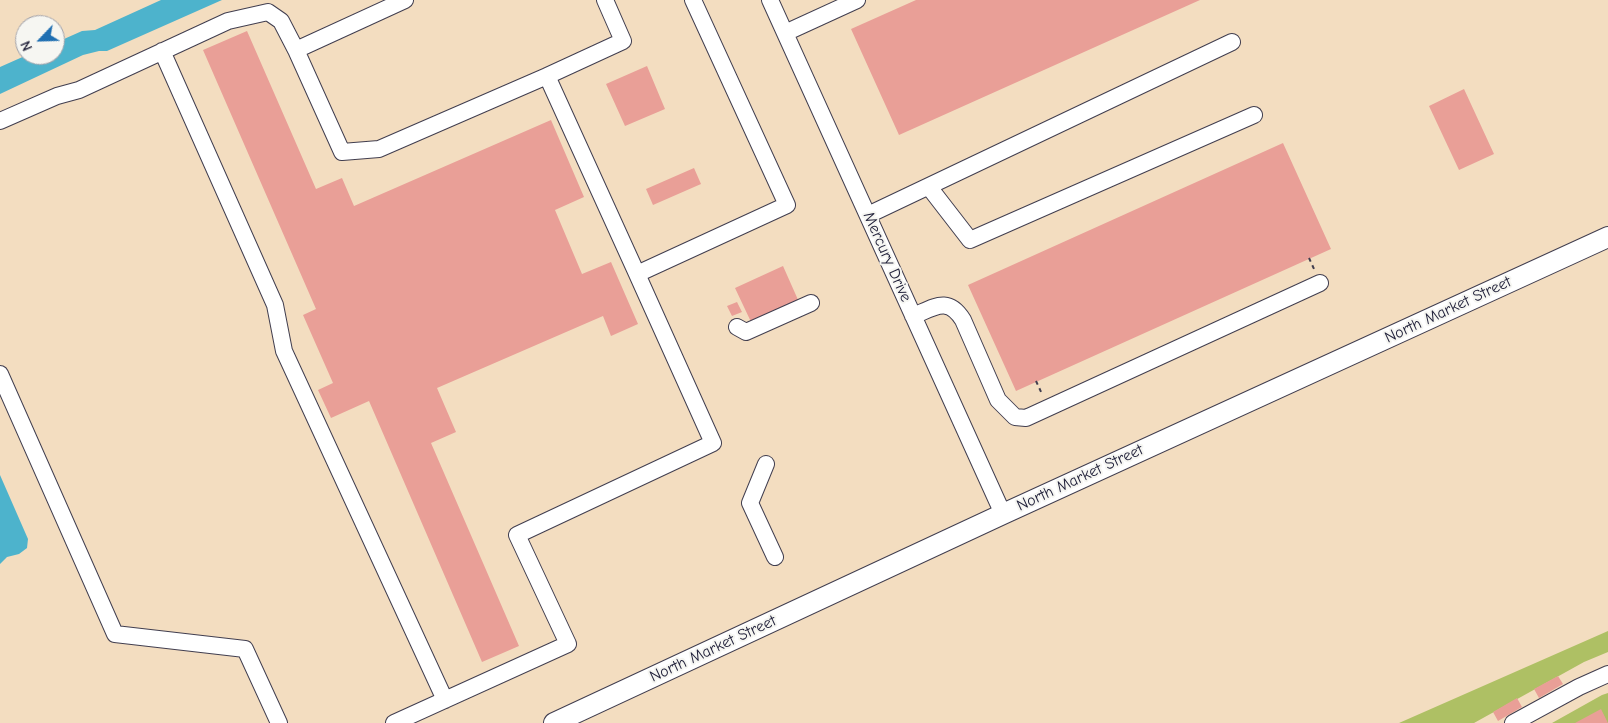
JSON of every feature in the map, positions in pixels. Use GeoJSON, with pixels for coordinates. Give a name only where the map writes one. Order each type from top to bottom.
{"type":"FeatureCollection","features":[{"type":"Feature","properties":{"kind":"main road","name":"North Market Street"},"geometry":{"type":"LineString","coordinates":[[554,723],[1003,514],[1608,237]]}},
{"type":"Feature","properties":{"kind":"street"},"geometry":{"type":"LineString","coordinates":[[296,50],[405,0]]}},
{"type":"Feature","properties":{"kind":"street"},"geometry":{"type":"LineString","coordinates":[[0,121],[57,96],[79,90],[228,21],[268,12],[281,21],[342,152],[379,149],[624,41],[605,0]]}},
{"type":"Feature","properties":{"kind":"street"},"geometry":{"type":"LineString","coordinates":[[637,274],[788,205],[693,0]]}},
{"type":"Feature","properties":{"kind":"street","name":"Mercury Drive"},"geometry":{"type":"LineString","coordinates":[[770,0],[1003,514]]}},
{"type":"Feature","properties":{"kind":"street"},"geometry":{"type":"LineString","coordinates":[[785,33],[856,0]]}},
{"type":"Feature","properties":{"kind":"street"},"geometry":{"type":"LineString","coordinates":[[868,215],[1232,42]]}},
{"type":"Feature","properties":{"kind":"street"},"geometry":{"type":"LineString","coordinates":[[162,51],[275,304],[284,351],[445,700]]}},
{"type":"Feature","properties":{"kind":"street"},"geometry":{"type":"LineString","coordinates":[[394,723],[568,644],[517,535],[713,443],[547,76]]}},
{"type":"Feature","properties":{"kind":"street"},"geometry":{"type":"LineString","coordinates":[[929,187],[970,240],[1254,115]]}},
{"type":"Feature","properties":{"kind":"street"},"geometry":{"type":"LineString","coordinates":[[913,316],[936,306],[946,305],[957,310],[998,400],[1015,417],[1026,418],[1320,283]]}},
{"type":"Feature","properties":{"kind":"street"},"geometry":{"type":"LineString","coordinates":[[737,327],[746,332],[811,303]]}},
{"type":"Feature","properties":{"kind":"street"},"geometry":{"type":"LineString","coordinates":[[0,374],[115,634],[245,650],[279,723]]}},
{"type":"Feature","properties":{"kind":"street"},"geometry":{"type":"LineString","coordinates":[[766,464],[750,503],[775,557]]}},
{"type":"Feature","properties":{"kind":"street"},"geometry":{"type":"LineString","coordinates":[[1513,723],[1579,687],[1608,674]]}},
{"type":"Feature","properties":{"kind":"green space"},"geometry":{"type":"Polygon","coordinates":[[[1608,631],[1608,652],[1584,662],[1474,723],[1399,723],[1608,631]]]}},
{"type":"Feature","properties":{"kind":"green space"},"geometry":{"type":"Polygon","coordinates":[[[1608,693],[1608,723],[1552,723],[1602,695],[1608,693]]]}},
{"type":"Feature","properties":{"kind":"water"},"geometry":{"type":"Polygon","coordinates":[[[161,0],[222,0],[107,51],[83,55],[65,63],[65,39],[82,31],[95,30],[161,0]]]}},
{"type":"Feature","properties":{"kind":"water"},"geometry":{"type":"Polygon","coordinates":[[[15,60],[15,65],[62,65],[0,94],[0,67],[15,60]]]}},
{"type":"Feature","properties":{"kind":"water"},"geometry":{"type":"Polygon","coordinates":[[[0,475],[28,539],[27,548],[19,554],[7,557],[0,564],[0,475]]]}},
{"type":"Feature","properties":{"kind":"building"},"geometry":{"type":"Polygon","coordinates":[[[916,0],[1200,0],[899,135],[851,29],[916,0]]]}},
{"type":"Feature","properties":{"kind":"building"},"geometry":{"type":"Polygon","coordinates":[[[247,31],[316,189],[342,178],[354,206],[551,120],[584,197],[555,210],[582,274],[611,262],[638,324],[611,336],[603,316],[437,388],[456,432],[431,443],[519,646],[482,662],[369,401],[331,418],[318,390],[333,383],[303,315],[316,309],[203,50],[247,31]]]}},
{"type":"Feature","properties":{"kind":"building"},"geometry":{"type":"Polygon","coordinates":[[[647,66],[665,109],[625,126],[606,84],[647,66]]]}},
{"type":"Feature","properties":{"kind":"building"},"geometry":{"type":"Polygon","coordinates":[[[1464,89],[1494,154],[1459,170],[1429,106],[1464,89]]]}},
{"type":"Feature","properties":{"kind":"building"},"geometry":{"type":"Polygon","coordinates":[[[1283,143],[1331,249],[1016,391],[968,285],[1283,143]]]}},
{"type":"Feature","properties":{"kind":"building"},"geometry":{"type":"Polygon","coordinates":[[[694,168],[701,184],[653,205],[646,189],[694,168]]]}},
{"type":"Feature","properties":{"kind":"building"},"geometry":{"type":"Polygon","coordinates":[[[783,266],[799,302],[752,324],[735,288],[783,266]]]}},
{"type":"Feature","properties":{"kind":"building"},"geometry":{"type":"Polygon","coordinates":[[[737,302],[742,312],[732,316],[727,306],[737,302]]]}},
{"type":"Feature","properties":{"kind":"building"},"geometry":{"type":"Polygon","coordinates":[[[1558,676],[1563,684],[1539,698],[1534,689],[1558,676]]]}},
{"type":"Feature","properties":{"kind":"building"},"geometry":{"type":"Polygon","coordinates":[[[1517,698],[1522,707],[1498,721],[1493,712],[1517,698]]]}},
{"type":"Feature","properties":{"kind":"building"},"geometry":{"type":"Polygon","coordinates":[[[1601,709],[1608,723],[1575,723],[1601,709]]]}}]}
